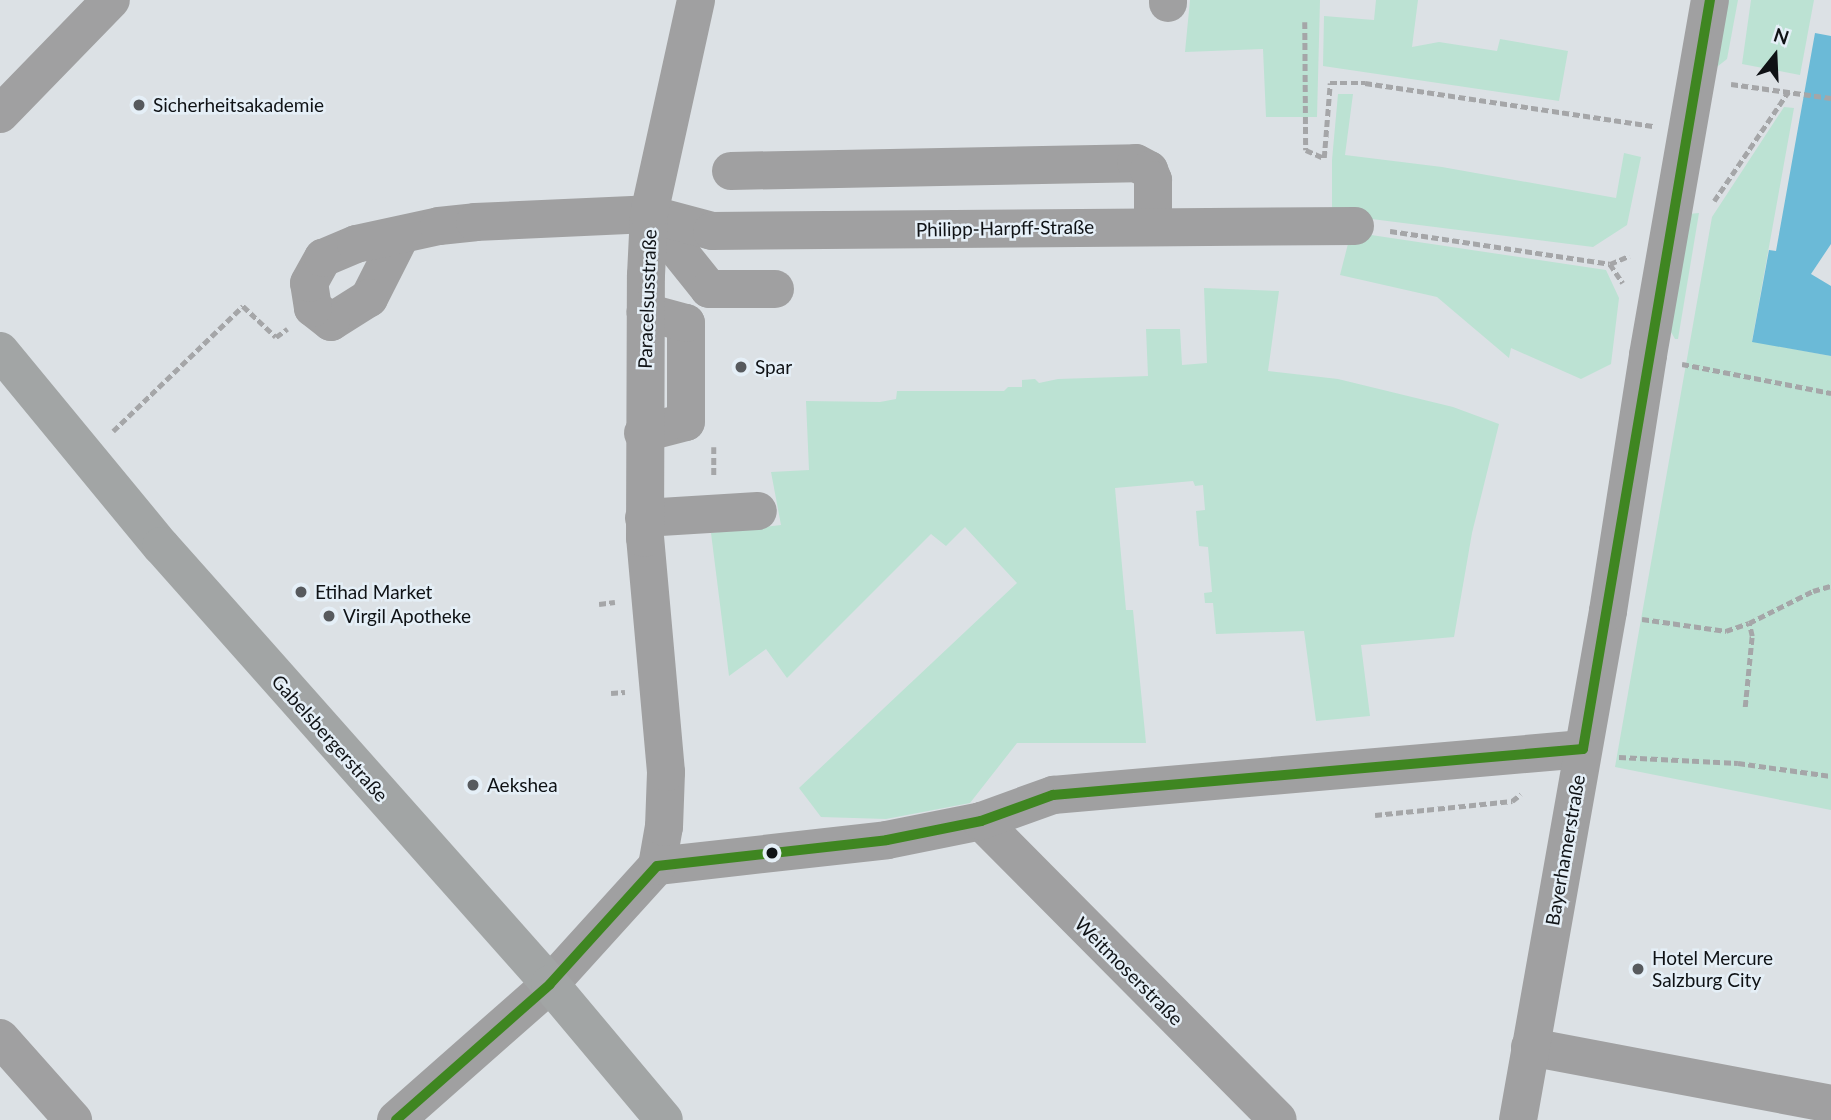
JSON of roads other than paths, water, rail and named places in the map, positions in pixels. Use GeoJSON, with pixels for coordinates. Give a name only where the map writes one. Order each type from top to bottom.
{"type":"FeatureCollection","features":[{"type":"Feature","properties":{"kind":"main road","name":"Gabelsbergerstraße"},"geometry":{"type":"LineString","coordinates":[[0,352],[170,557],[550,984],[664,1120]]}},
{"type":"Feature","properties":{"kind":"street"},"geometry":{"type":"LineString","coordinates":[[0,114],[111,0]]}},
{"type":"Feature","properties":{"kind":"street","name":"Paracelsusstraße"},"geometry":{"type":"LineString","coordinates":[[657,866],[664,827],[666,772],[644,518],[643,433],[649,214],[696,0]]}},
{"type":"Feature","properties":{"kind":"street","name":"Bayerhamerstraße"},"geometry":{"type":"LineString","coordinates":[[1518,1120],[1530,1047],[1597,752],[1710,0]]}},
{"type":"Feature","properties":{"kind":"street"},"geometry":{"type":"LineString","coordinates":[[732,171],[1136,163],[1149,170],[1153,180],[1153,226]]}},
{"type":"Feature","properties":{"kind":"street"},"geometry":{"type":"LineString","coordinates":[[649,214],[709,289]]}},
{"type":"Feature","properties":{"kind":"street","name":"Philipp-Harpff-Straße"},"geometry":{"type":"LineString","coordinates":[[401,235],[439,226],[475,222],[649,214],[712,231],[1354,226]]}},
{"type":"Feature","properties":{"kind":"street"},"geometry":{"type":"LineString","coordinates":[[709,289],[775,289]]}},
{"type":"Feature","properties":{"kind":"street"},"geometry":{"type":"LineString","coordinates":[[643,433],[685,422],[686,323],[709,289]]}},
{"type":"Feature","properties":{"kind":"street"},"geometry":{"type":"LineString","coordinates":[[645,312],[686,323]]}},
{"type":"Feature","properties":{"kind":"street"},"geometry":{"type":"LineString","coordinates":[[644,518],[758,511]]}},
{"type":"Feature","properties":{"kind":"street"},"geometry":{"type":"LineString","coordinates":[[396,1120],[550,984],[657,866],[874,842],[981,821],[1053,796],[1597,752]]}},
{"type":"Feature","properties":{"kind":"street","name":"Weitmoserstraße"},"geometry":{"type":"LineString","coordinates":[[981,821],[1278,1120]]}},
{"type":"Feature","properties":{"kind":"street"},"geometry":{"type":"LineString","coordinates":[[0,1038],[73,1120]]}},
{"type":"Feature","properties":{"kind":"street"},"geometry":{"type":"LineString","coordinates":[[1530,1047],[1831,1104]]}},
{"type":"Feature","properties":{"kind":"water"},"geometry":{"type":"Polygon","coordinates":[[[1815,33],[1831,36],[1831,244],[1811,274],[1831,286],[1831,356],[1752,342],[1769,250],[1776,251],[1815,33]]]}},
{"type":"Feature","properties":{"kind":"place","name":"Sicherheitsakademie"},"geometry":{"type":"Point","coordinates":[139,105]}},
{"type":"Feature","properties":{"kind":"place","name":"Spar"},"geometry":{"type":"Point","coordinates":[741,367]}},
{"type":"Feature","properties":{"kind":"place","name":"Etihad Market"},"geometry":{"type":"Point","coordinates":[301,592]}},
{"type":"Feature","properties":{"kind":"place","name":"Virgil Apotheke"},"geometry":{"type":"Point","coordinates":[329,616]}},
{"type":"Feature","properties":{"kind":"place","name":"Aekshea"},"geometry":{"type":"Point","coordinates":[473,785]}},
{"type":"Feature","properties":{"kind":"place","name":"Hotel Mercure Salzburg City"},"geometry":{"type":"Point","coordinates":[1638,969]}}]}
